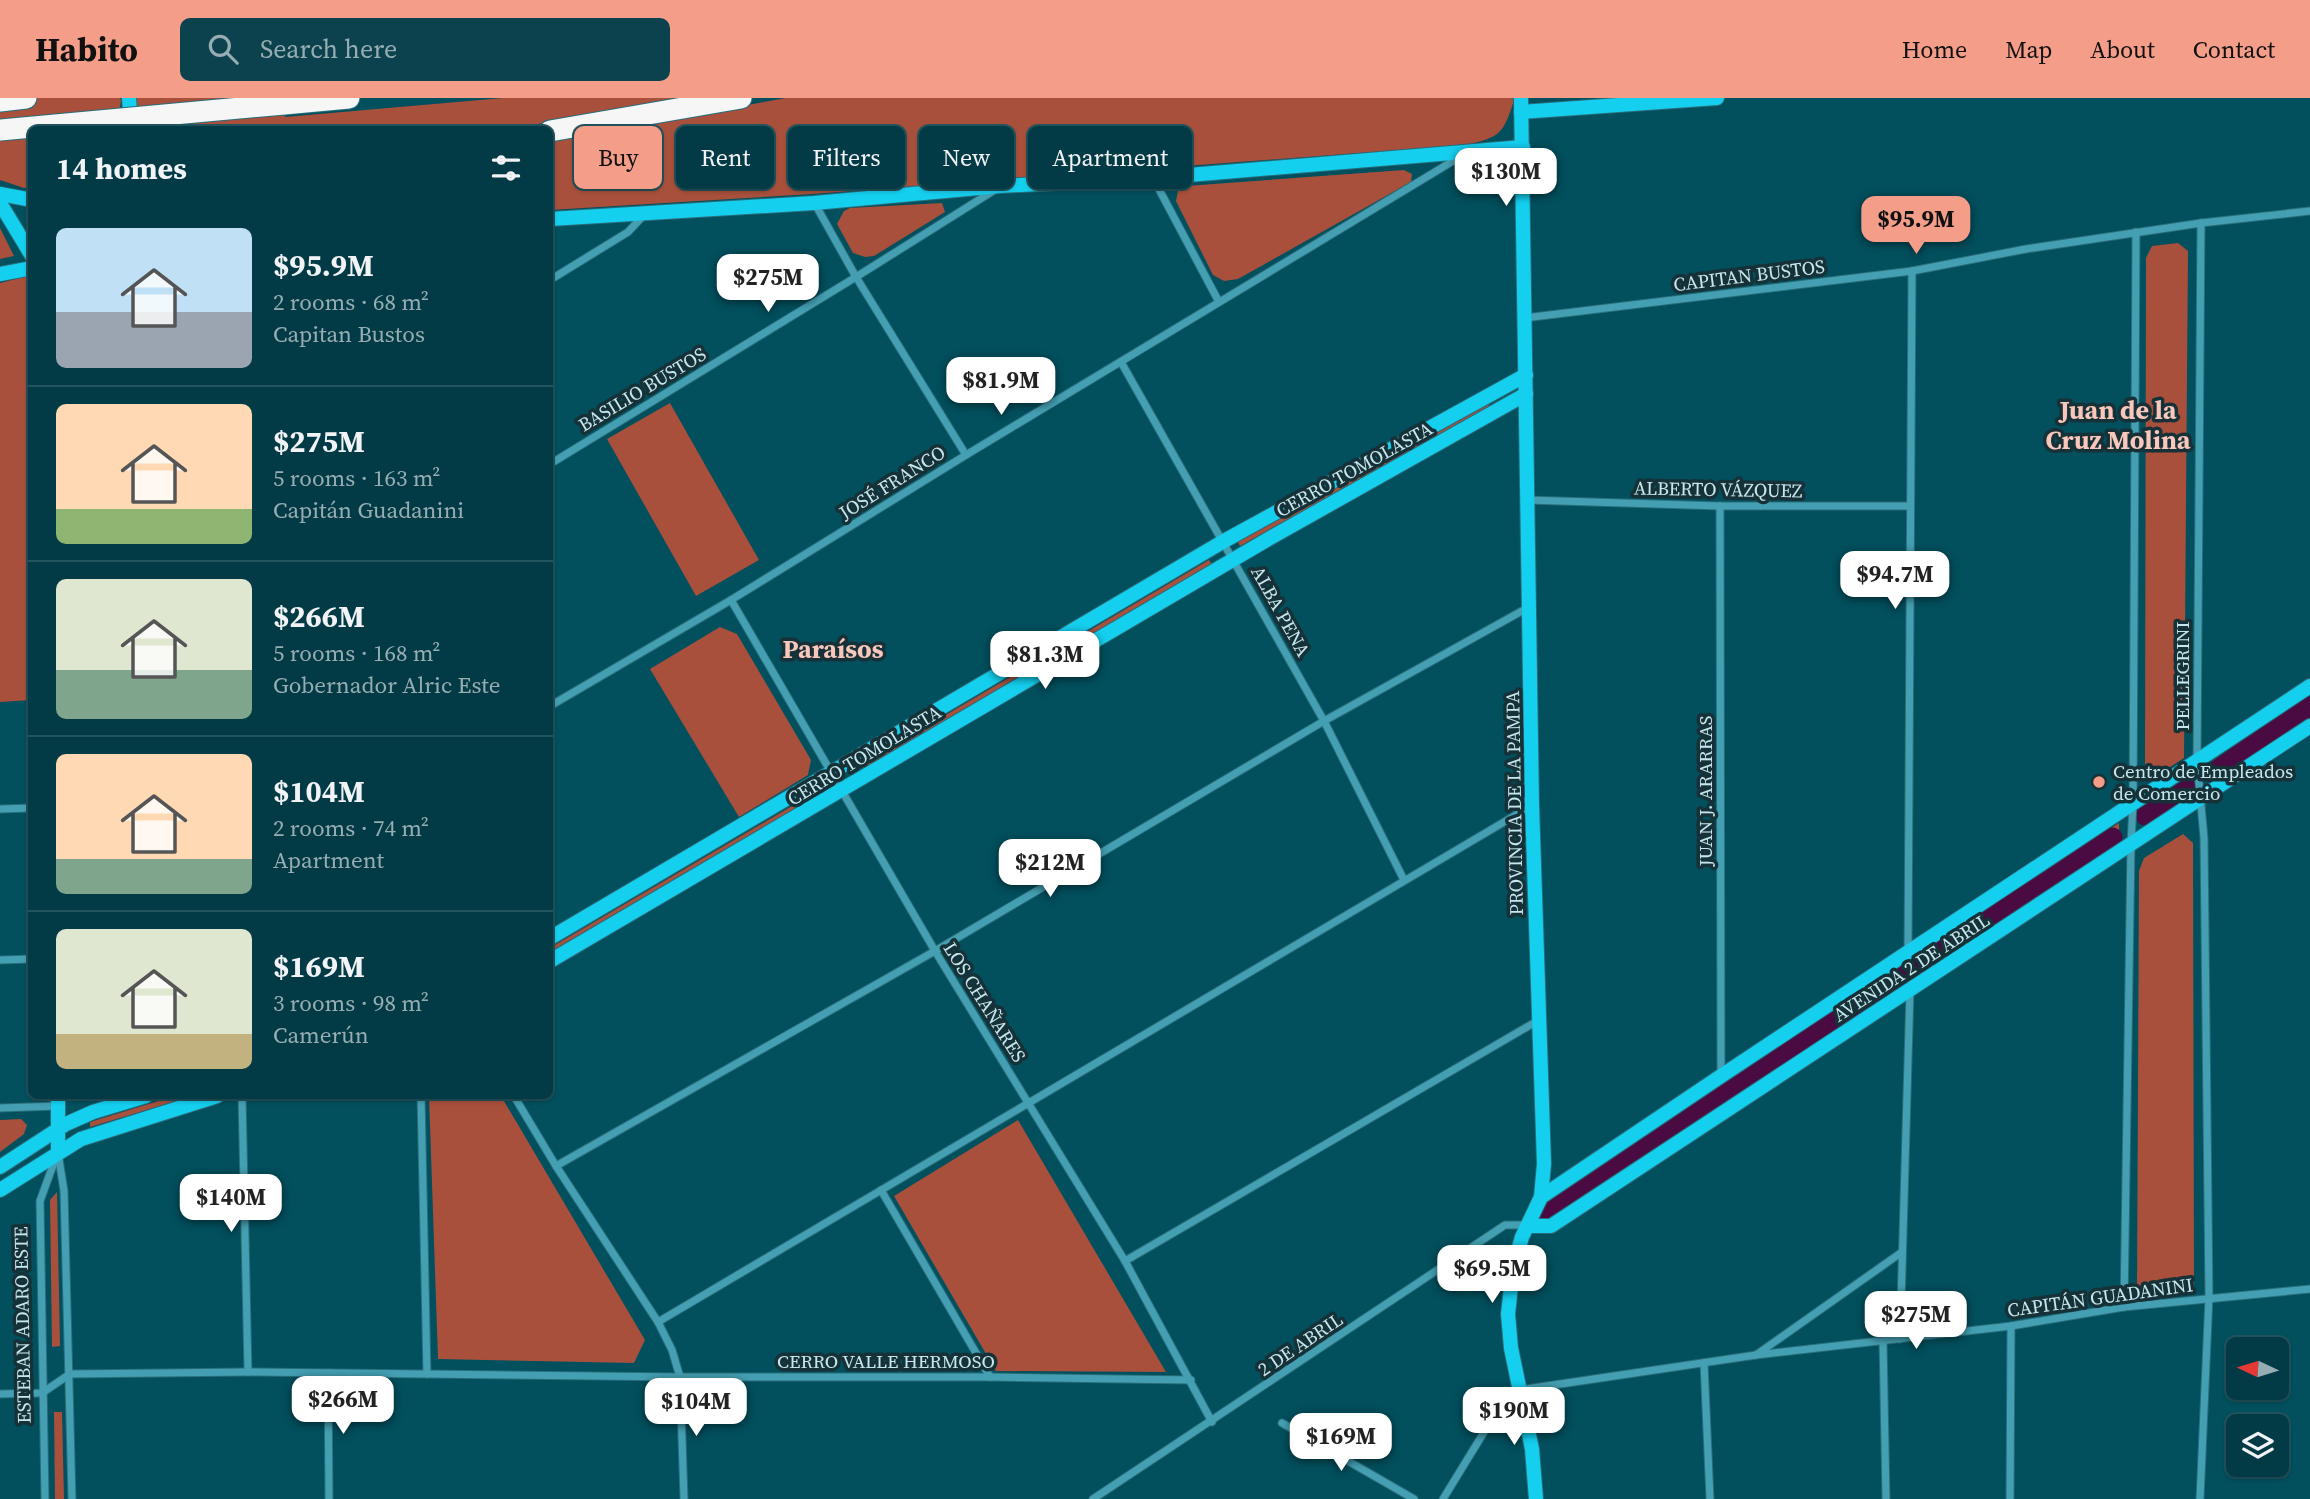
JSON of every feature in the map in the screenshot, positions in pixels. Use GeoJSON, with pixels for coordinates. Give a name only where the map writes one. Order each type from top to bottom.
{"type":"FeatureCollection","features":[{"type":"Feature","properties":{"kind":"highway"},"geometry":{"type":"LineString","coordinates":[[0,101],[26,98]]}},
{"type":"Feature","properties":{"kind":"highway"},"geometry":{"type":"LineString","coordinates":[[44,126],[349,98]]}},
{"type":"Feature","properties":{"kind":"highway"},"geometry":{"type":"LineString","coordinates":[[553,130],[741,98]]}},
{"type":"Feature","properties":{"kind":"highway"},"geometry":{"type":"LineString","coordinates":[[0,130],[28,127]]}},
{"type":"Feature","properties":{"kind":"street"},"geometry":{"type":"LineString","coordinates":[[127,126],[129,98]]}},
{"type":"Feature","properties":{"kind":"street"},"geometry":{"type":"LineString","coordinates":[[1521,105],[1717,98]]}},
{"type":"Feature","properties":{"kind":"street","name":"PROVINCIA DE LA PAMPA"},"geometry":{"type":"LineString","coordinates":[[1521,105],[1532,805],[1544,1164],[1541,1198],[1513,1268],[1508,1314],[1511,1348],[1532,1449],[1536,1499]]}},
{"type":"Feature","properties":{"kind":"street"},"geometry":{"type":"LineString","coordinates":[[1192,175],[1523,147]]}},
{"type":"Feature","properties":{"kind":"street","name":"JOSÉ FRANCO"},"geometry":{"type":"LineString","coordinates":[[553,704],[731,600],[1467,153]]}},
{"type":"Feature","properties":{"kind":"street"},"geometry":{"type":"LineString","coordinates":[[553,219],[814,203],[977,189]]}},
{"type":"Feature","properties":{"kind":"street","name":"BASILIO BUSTOS"},"geometry":{"type":"LineString","coordinates":[[553,462],[997,189]]}},
{"type":"Feature","properties":{"kind":"street"},"geometry":{"type":"LineString","coordinates":[[1159,189],[1219,302]]}},
{"type":"Feature","properties":{"kind":"street"},"geometry":{"type":"LineString","coordinates":[[0,194],[28,199]]}},
{"type":"Feature","properties":{"kind":"street"},"geometry":{"type":"LineString","coordinates":[[0,203],[28,249]]}},
{"type":"Feature","properties":{"kind":"street"},"geometry":{"type":"LineString","coordinates":[[814,203],[856,277],[966,455]]}},
{"type":"Feature","properties":{"kind":"street","name":"CAPITAN BUSTOS"},"geometry":{"type":"LineString","coordinates":[[1524,318],[1912,271],[2026,249],[2136,232],[2310,211]]}},
{"type":"Feature","properties":{"kind":"street"},"geometry":{"type":"LineString","coordinates":[[553,278],[628,232],[647,212]]}},
{"type":"Feature","properties":{"kind":"street","name":"PELLEGRINI"},"geometry":{"type":"LineString","coordinates":[[2200,1499],[2209,1297],[2204,838],[2197,761],[2201,223]]}},
{"type":"Feature","properties":{"kind":"street"},"geometry":{"type":"LineString","coordinates":[[2124,1307],[2133,803],[2136,232]]}},
{"type":"Feature","properties":{"kind":"street"},"geometry":{"type":"LineString","coordinates":[[0,274],[28,269]]}},
{"type":"Feature","properties":{"kind":"street"},"geometry":{"type":"LineString","coordinates":[[1908,952],[1912,271]]}},
{"type":"Feature","properties":{"kind":"street","name":"ALBA PENA"},"geometry":{"type":"LineString","coordinates":[[1121,362],[1324,721],[1404,880]]}},
{"type":"Feature","properties":{"kind":"street","name":"CERRO TOMOLASTA"},"geometry":{"type":"LineString","coordinates":[[553,936],[1224,541],[1526,374]]}},
{"type":"Feature","properties":{"kind":"street","name":"CERRO TOMOLASTA"},"geometry":{"type":"LineString","coordinates":[[553,959],[1234,559],[1526,394]]}},
{"type":"Feature","properties":{"kind":"street","name":"ALBERTO VÁZQUEZ"},"geometry":{"type":"LineString","coordinates":[[1527,500],[1720,506],[1910,506]]}},
{"type":"Feature","properties":{"kind":"street","name":"JUAN J. ARARRAS"},"geometry":{"type":"LineString","coordinates":[[1720,506],[1721,1076]]}},
{"type":"Feature","properties":{"kind":"street","name":"LOS CHAÑARES"},"geometry":{"type":"LineString","coordinates":[[731,600],[935,951],[1125,1261],[1212,1422]]}},
{"type":"Feature","properties":{"kind":"street"},"geometry":{"type":"LineString","coordinates":[[556,1166],[935,951],[1324,721],[1530,606]]}},
{"type":"Feature","properties":{"kind":"street","name":"AVENIDA 2 DE ABRIL"},"geometry":{"type":"LineString","coordinates":[[1541,1198],[2310,686]]}},
{"type":"Feature","properties":{"kind":"street","name":"AVENIDA 2 DE ABRIL"},"geometry":{"type":"LineString","coordinates":[[1528,1226],[1551,1226],[2310,726]]}},
{"type":"Feature","properties":{"kind":"street"},"geometry":{"type":"LineString","coordinates":[[658,1322],[1532,805]]}},
{"type":"Feature","properties":{"kind":"street"},"geometry":{"type":"LineString","coordinates":[[0,809],[28,808]]}},
{"type":"Feature","properties":{"kind":"street"},"geometry":{"type":"LineString","coordinates":[[0,960],[28,959]]}},
{"type":"Feature","properties":{"kind":"street"},"geometry":{"type":"LineString","coordinates":[[1900,1339],[1910,991]]}},
{"type":"Feature","properties":{"kind":"street"},"geometry":{"type":"LineString","coordinates":[[1125,1261],[1539,1020]]}},
{"type":"Feature","properties":{"kind":"street"},"geometry":{"type":"LineString","coordinates":[[0,1167],[59,1128],[93,1112],[136,1099]]}},
{"type":"Feature","properties":{"kind":"street"},"geometry":{"type":"LineString","coordinates":[[0,1189],[80,1139],[207,1099]]}},
{"type":"Feature","properties":{"kind":"street"},"geometry":{"type":"LineString","coordinates":[[242,1099],[248,1372]]}},
{"type":"Feature","properties":{"kind":"street"},"geometry":{"type":"LineString","coordinates":[[421,1099],[427,1374]]}},
{"type":"Feature","properties":{"kind":"street"},"geometry":{"type":"LineString","coordinates":[[516,1099],[556,1166],[658,1322],[672,1350],[680,1377],[684,1499]]}},
{"type":"Feature","properties":{"kind":"street"},"geometry":{"type":"LineString","coordinates":[[0,1108],[58,1101]]}},
{"type":"Feature","properties":{"kind":"street","name":"ESTEBAN ADARO ESTE"},"geometry":{"type":"LineString","coordinates":[[58,1101],[58,1153],[64,1191],[72,1499]]}},
{"type":"Feature","properties":{"kind":"street","name":"ESTEBAN ADARO ESTE"},"geometry":{"type":"LineString","coordinates":[[45,1499],[40,1201],[58,1153]]}},
{"type":"Feature","properties":{"kind":"street"},"geometry":{"type":"LineString","coordinates":[[881,1190],[990,1377]]}},
{"type":"Feature","properties":{"kind":"street","name":"2 DE ABRIL"},"geometry":{"type":"LineString","coordinates":[[1093,1499],[1505,1225],[1528,1226]]}},
{"type":"Feature","properties":{"kind":"street"},"geometry":{"type":"LineString","coordinates":[[1756,1355],[1902,1252]]}},
{"type":"Feature","properties":{"kind":"street","name":"CAPITÁN GUADANINI"},"geometry":{"type":"LineString","coordinates":[[1520,1390],[1756,1355],[2011,1326],[2124,1307],[2310,1289]]}},
{"type":"Feature","properties":{"kind":"street"},"geometry":{"type":"LineString","coordinates":[[2010,1499],[2011,1326]]}},
{"type":"Feature","properties":{"kind":"street"},"geometry":{"type":"LineString","coordinates":[[1882,1341],[1886,1499]]}},
{"type":"Feature","properties":{"kind":"street"},"geometry":{"type":"LineString","coordinates":[[1704,1363],[1710,1499]]}},
{"type":"Feature","properties":{"kind":"street","name":"CERRO VALLE HERMOSO"},"geometry":{"type":"LineString","coordinates":[[70,1374],[248,1372],[1191,1380]]}},
{"type":"Feature","properties":{"kind":"street"},"geometry":{"type":"LineString","coordinates":[[328,1373],[329,1499]]}},
{"type":"Feature","properties":{"kind":"street"},"geometry":{"type":"LineString","coordinates":[[0,1394],[42,1393],[70,1374]]}},
{"type":"Feature","properties":{"kind":"street"},"geometry":{"type":"LineString","coordinates":[[1443,1499],[1497,1411],[1520,1390]]}},
{"type":"Feature","properties":{"kind":"street"},"geometry":{"type":"LineString","coordinates":[[1282,1423],[1414,1499]]}},
{"type":"Feature","properties":{"kind":"shaded area"},"geometry":{"type":"Polygon","coordinates":[[[0,98],[120,98],[117,126],[28,126],[28,187],[0,180],[0,98]]]}},
{"type":"Feature","properties":{"kind":"shaded area"},"geometry":{"type":"Polygon","coordinates":[[[137,98],[283,98],[285,117],[503,98],[701,98],[525,126],[135,126],[137,98]]]}},
{"type":"Feature","properties":{"kind":"shaded area"},"geometry":{"type":"Polygon","coordinates":[[[786,98],[1514,98],[1507,121],[1498,133],[1486,140],[1465,145],[1192,165],[1192,126],[1028,126],[1028,178],[1014,179],[1014,126],[919,126],[919,186],[905,187],[905,126],[788,126],[788,189],[879,189],[553,210],[553,140],[574,137],[574,189],[662,189],[662,126],[632,126],[786,98]]]}},
{"type":"Feature","properties":{"kind":"shaded area"},"geometry":{"type":"Polygon","coordinates":[[[1404,170],[1412,174],[1411,182],[1238,279],[1224,281],[1213,275],[1176,201],[1178,191],[1192,189],[1192,186],[1404,170]]]}},
{"type":"Feature","properties":{"kind":"shaded area"},"geometry":{"type":"Polygon","coordinates":[[[942,203],[945,212],[874,256],[865,257],[853,253],[837,224],[844,211],[850,208],[942,203]]]}},
{"type":"Feature","properties":{"kind":"shaded area"},"geometry":{"type":"Polygon","coordinates":[[[0,228],[14,256],[0,259],[0,228]]]}},
{"type":"Feature","properties":{"kind":"shaded area"},"geometry":{"type":"Polygon","coordinates":[[[2178,243],[2188,251],[2184,758],[2156,776],[2149,777],[2145,767],[2146,258],[2152,246],[2178,243]]]}},
{"type":"Feature","properties":{"kind":"shaded area"},"geometry":{"type":"Polygon","coordinates":[[[28,276],[28,700],[0,702],[0,283],[28,276]]]}},
{"type":"Feature","properties":{"kind":"shaded area"},"geometry":{"type":"Polygon","coordinates":[[[670,403],[759,560],[696,596],[607,439],[670,403]]]}},
{"type":"Feature","properties":{"kind":"shaded area"},"geometry":{"type":"Polygon","coordinates":[[[1487,403],[1490,407],[1240,546],[1238,542],[1487,403]]]}},
{"type":"Feature","properties":{"kind":"shaded area"},"geometry":{"type":"Polygon","coordinates":[[[1209,560],[1212,565],[863,769],[861,765],[1209,560]]]}},
{"type":"Feature","properties":{"kind":"shaded area"},"geometry":{"type":"Polygon","coordinates":[[[720,627],[737,634],[811,760],[808,775],[739,817],[650,669],[720,627]]]}},
{"type":"Feature","properties":{"kind":"shaded area"},"geometry":{"type":"Polygon","coordinates":[[[2310,697],[2310,712],[2211,777],[2210,763],[2310,697]]]}},
{"type":"Feature","properties":{"kind":"shaded area"},"geometry":{"type":"Polygon","coordinates":[[[2187,779],[2188,798],[2144,825],[2144,807],[2187,779]]]}},
{"type":"Feature","properties":{"kind":"shaded area"},"geometry":{"type":"Polygon","coordinates":[[[816,792],[818,796],[553,951],[553,946],[816,792]]]}},
{"type":"Feature","properties":{"kind":"shaded area"},"geometry":{"type":"Polygon","coordinates":[[[2119,823],[2119,843],[1552,1220],[1544,1207],[2119,823]]]}},
{"type":"Feature","properties":{"kind":"shaded area"},"geometry":{"type":"Polygon","coordinates":[[[2183,834],[2193,843],[2194,1286],[2137,1292],[2139,871],[2144,858],[2183,834]]]}},
{"type":"Feature","properties":{"kind":"shaded area"},"geometry":{"type":"Polygon","coordinates":[[[165,1099],[183,1099],[90,1127],[90,1122],[165,1099]]]}},
{"type":"Feature","properties":{"kind":"shaded area"},"geometry":{"type":"Polygon","coordinates":[[[429,1099],[503,1099],[645,1340],[634,1363],[438,1359],[429,1099]]]}},
{"type":"Feature","properties":{"kind":"shaded area"},"geometry":{"type":"Polygon","coordinates":[[[21,1119],[27,1125],[24,1134],[0,1152],[0,1120],[21,1119]]]}},
{"type":"Feature","properties":{"kind":"shaded area"},"geometry":{"type":"Polygon","coordinates":[[[1018,1120],[1166,1372],[996,1371],[894,1196],[1018,1120]]]}},
{"type":"Feature","properties":{"kind":"shaded area"},"geometry":{"type":"Polygon","coordinates":[[[57,1192],[60,1346],[52,1347],[50,1200],[57,1192]]]}},
{"type":"Feature","properties":{"kind":"shaded area"},"geometry":{"type":"Polygon","coordinates":[[[54,1412],[62,1412],[64,1499],[55,1499],[54,1412]]]}},
{"type":"Feature","properties":{"kind":"waterway"},"geometry":{"type":"LineString","coordinates":[[2212,773],[2310,706]]}},
{"type":"Feature","properties":{"kind":"waterway"},"geometry":{"type":"LineString","coordinates":[[2145,816],[2189,788]]}},
{"type":"Feature","properties":{"kind":"waterway"},"geometry":{"type":"LineString","coordinates":[[1545,1212],[2113,837]]}},
{"type":"Feature","properties":{"kind":"place","name":"Centro de Empleados de Comercio"},"geometry":{"type":"Point","coordinates":[2099,782]}},
{"type":"Feature","properties":{"kind":"district","name":"Juan de la Cruz Molina"},"geometry":{"type":"Point","coordinates":[2118,425]}},
{"type":"Feature","properties":{"kind":"district","name":"Paraísos"},"geometry":{"type":"Point","coordinates":[833,649]}}]}
